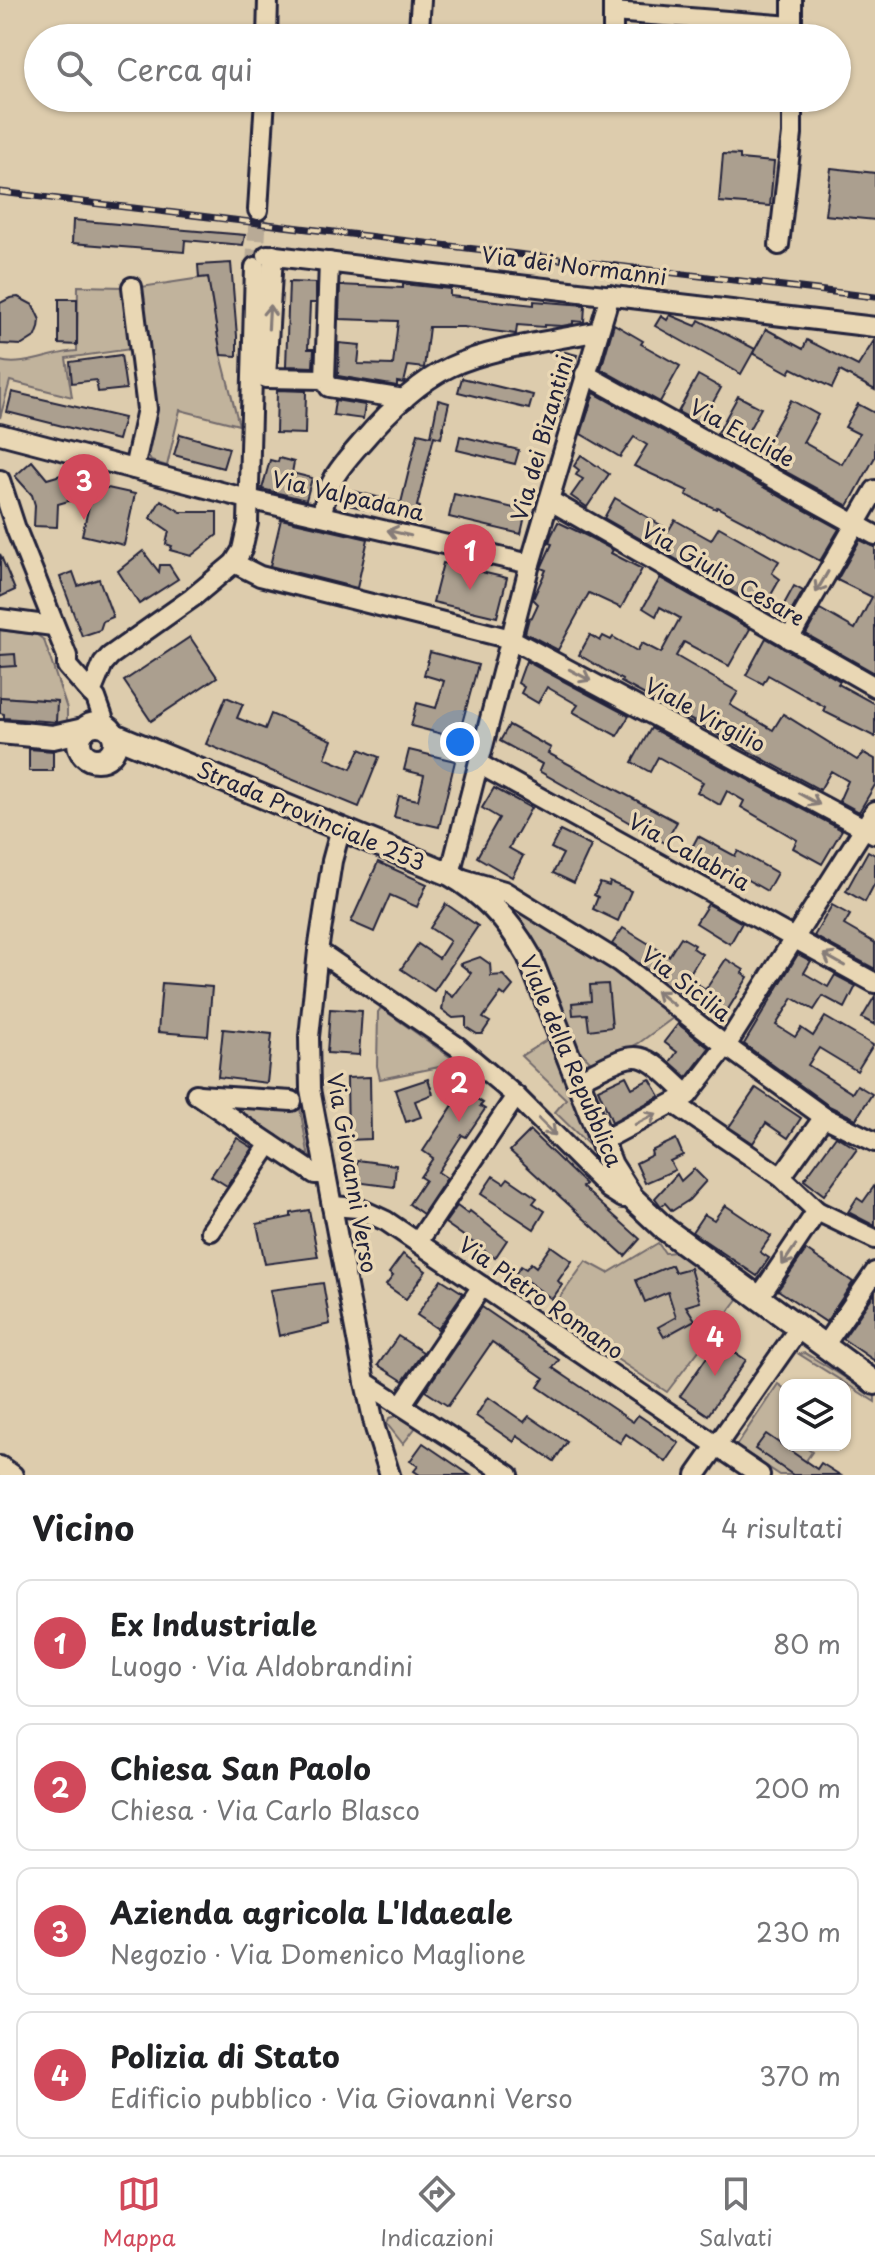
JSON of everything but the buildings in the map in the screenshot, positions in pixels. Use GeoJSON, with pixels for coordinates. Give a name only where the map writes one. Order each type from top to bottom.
{"type":"FeatureCollection","features":[{"type":"Feature","properties":{"kind":"main road"},"geometry":{"type":"LineString","coordinates":[[0,732],[98,737]]}},
{"type":"Feature","properties":{"kind":"main road","name":"Strada Provinciale 253"},"geometry":{"type":"LineString","coordinates":[[98,737],[159,754],[460,873]]}},
{"type":"Feature","properties":{"kind":"main road","name":"Viale della Repubblica"},"geometry":{"type":"LineString","coordinates":[[460,873],[501,914],[529,956],[611,1165],[632,1198],[665,1229],[875,1383]]}},
{"type":"Feature","properties":{"kind":"street"},"geometry":{"type":"LineString","coordinates":[[267,24],[268,0]]}},
{"type":"Feature","properties":{"kind":"street"},"geometry":{"type":"LineString","coordinates":[[419,24],[421,0]]}},
{"type":"Feature","properties":{"kind":"street"},"geometry":{"type":"LineString","coordinates":[[792,0],[792,24]]}},
{"type":"Feature","properties":{"kind":"street"},"geometry":{"type":"LineString","coordinates":[[613,6],[737,24]]}},
{"type":"Feature","properties":{"kind":"street"},"geometry":{"type":"LineString","coordinates":[[258,210],[264,112]]}},
{"type":"Feature","properties":{"kind":"street"},"geometry":{"type":"LineString","coordinates":[[779,245],[792,112]]}},
{"type":"Feature","properties":{"kind":"street"},"geometry":{"type":"LineString","coordinates":[[265,259],[266,378],[325,379]]}},
{"type":"Feature","properties":{"kind":"street"},"geometry":{"type":"LineString","coordinates":[[98,737],[93,695],[103,664],[203,590],[234,563],[242,550],[246,536],[265,259]]}},
{"type":"Feature","properties":{"kind":"street","name":"Via dei Normanni"},"geometry":{"type":"LineString","coordinates":[[265,259],[329,262],[875,327]]}},
{"type":"Feature","properties":{"kind":"street"},"geometry":{"type":"LineString","coordinates":[[329,262],[325,379],[329,387],[404,399]]}},
{"type":"Feature","properties":{"kind":"street"},"geometry":{"type":"LineString","coordinates":[[132,287],[147,409],[134,469]]}},
{"type":"Feature","properties":{"kind":"street","name":"Via dei Bizantini"},"geometry":{"type":"LineString","coordinates":[[460,873],[479,764],[530,564],[610,295]]}},
{"type":"Feature","properties":{"kind":"street"},"geometry":{"type":"LineString","coordinates":[[322,515],[328,487],[335,474],[372,430],[404,399],[451,367],[509,350],[599,331]]}},
{"type":"Feature","properties":{"kind":"street","name":"Via Euclide"},"geometry":{"type":"LineString","coordinates":[[585,374],[875,535]]}},
{"type":"Feature","properties":{"kind":"street","name":"Via Valpadana"},"geometry":{"type":"LineString","coordinates":[[0,434],[248,499],[530,564]]}},
{"type":"Feature","properties":{"kind":"street"},"geometry":{"type":"LineString","coordinates":[[0,480],[8,528],[67,656],[67,666],[93,695]]}},
{"type":"Feature","properties":{"kind":"street"},"geometry":{"type":"LineString","coordinates":[[789,639],[875,490]]}},
{"type":"Feature","properties":{"kind":"street","name":"Via Giulio Cesare"},"geometry":{"type":"LineString","coordinates":[[549,500],[875,687]]}},
{"type":"Feature","properties":{"kind":"street","name":"Viale Virgilio"},"geometry":{"type":"LineString","coordinates":[[234,563],[260,576],[511,639],[869,831]]}},
{"type":"Feature","properties":{"kind":"street"},"geometry":{"type":"LineString","coordinates":[[0,619],[53,626]]}},
{"type":"Feature","properties":{"kind":"street"},"geometry":{"type":"LineString","coordinates":[[67,656],[82,664],[103,664]]}},
{"type":"Feature","properties":{"kind":"street","name":"Via Calabria"},"geometry":{"type":"LineString","coordinates":[[479,764],[875,983]]}},
{"type":"Feature","properties":{"kind":"street"},"geometry":{"type":"LineString","coordinates":[[602,1141],[682,1100],[726,1046],[793,938],[869,831],[875,811]]}},
{"type":"Feature","properties":{"kind":"street","name":"Via Giovanni Verso"},"geometry":{"type":"LineString","coordinates":[[341,828],[332,861],[318,951],[309,1037],[310,1089],[365,1382],[390,1475]]}},
{"type":"Feature","properties":{"kind":"street","name":"Via Sicilia"},"geometry":{"type":"LineString","coordinates":[[460,873],[504,891],[619,962],[726,1046],[824,1117],[875,1142]]}},
{"type":"Feature","properties":{"kind":"street"},"geometry":{"type":"LineString","coordinates":[[318,951],[458,1047],[516,1096],[609,1189],[623,1198],[632,1198]]}},
{"type":"Feature","properties":{"kind":"street"},"geometry":{"type":"LineString","coordinates":[[578,1080],[621,1060],[638,1056],[653,1061],[682,1100],[781,1177],[817,1211],[875,1239]]}},
{"type":"Feature","properties":{"kind":"street"},"geometry":{"type":"LineString","coordinates":[[292,1101],[196,1094],[315,1174],[325,1174]]}},
{"type":"Feature","properties":{"kind":"street"},"geometry":{"type":"LineString","coordinates":[[418,1242],[516,1096]]}},
{"type":"Feature","properties":{"kind":"street"},"geometry":{"type":"LineString","coordinates":[[781,1177],[824,1117]]}},
{"type":"Feature","properties":{"kind":"street"},"geometry":{"type":"LineString","coordinates":[[211,1231],[270,1144]]}},
{"type":"Feature","properties":{"kind":"street"},"geometry":{"type":"LineString","coordinates":[[579,1158],[611,1165]]}},
{"type":"Feature","properties":{"kind":"street","name":"Via Pietro Romano"},"geometry":{"type":"LineString","coordinates":[[332,1206],[358,1208],[418,1242],[760,1475]]}},
{"type":"Feature","properties":{"kind":"street"},"geometry":{"type":"LineString","coordinates":[[758,1299],[817,1211]]}},
{"type":"Feature","properties":{"kind":"street"},"geometry":{"type":"LineString","coordinates":[[824,1346],[875,1272]]}},
{"type":"Feature","properties":{"kind":"street"},"geometry":{"type":"LineString","coordinates":[[402,1404],[482,1286]]}},
{"type":"Feature","properties":{"kind":"street"},"geometry":{"type":"LineString","coordinates":[[696,1475],[799,1328]]}},
{"type":"Feature","properties":{"kind":"street"},"geometry":{"type":"LineString","coordinates":[[365,1382],[509,1475]]}},
{"type":"Feature","properties":{"kind":"street"},"geometry":{"type":"LineString","coordinates":[[0,1466],[13,1475]]}},
{"type":"Feature","properties":{"kind":"shaded area"},"geometry":{"type":"Polygon","coordinates":[[[208,277],[221,355],[239,425],[180,410],[167,466],[151,461],[147,454],[157,411],[141,287],[208,277]]]}},
{"type":"Feature","properties":{"kind":"shaded area"},"geometry":{"type":"Polygon","coordinates":[[[78,286],[124,287],[131,349],[66,358],[72,397],[10,381],[0,418],[0,361],[18,363],[77,351],[78,286]]]}},
{"type":"Feature","properties":{"kind":"shaded area"},"geometry":{"type":"Polygon","coordinates":[[[0,630],[37,635],[44,640],[67,709],[67,725],[55,729],[57,701],[0,697],[0,630]]]}},
{"type":"Feature","properties":{"kind":"shaded area"},"geometry":{"type":"Polygon","coordinates":[[[495,894],[616,966],[677,1015],[639,1043],[588,1070],[585,1064],[590,1061],[579,1050],[531,936],[493,896],[495,894]]]}},
{"type":"Feature","properties":{"kind":"shaded area"},"geometry":{"type":"Polygon","coordinates":[[[381,1008],[453,1059],[449,1065],[380,1079],[377,1066],[378,1012],[381,1008]]]}},
{"type":"Feature","properties":{"kind":"shaded area"},"geometry":{"type":"Polygon","coordinates":[[[550,1038],[598,1154],[555,1112],[566,1099],[521,1056],[550,1038]]]}},
{"type":"Feature","properties":{"kind":"shaded area"},"geometry":{"type":"Polygon","coordinates":[[[226,1103],[300,1108],[309,1158],[304,1157],[226,1103]]]}},
{"type":"Feature","properties":{"kind":"shaded area"},"geometry":{"type":"Polygon","coordinates":[[[658,1243],[665,1253],[677,1252],[739,1298],[667,1392],[548,1314],[586,1261],[608,1273],[658,1243]]]}},
{"type":"Feature","properties":{"kind":"shaded area"},"geometry":{"type":"Polygon","coordinates":[[[805,1353],[847,1379],[839,1379],[799,1354],[805,1353]]]}},
{"type":"Feature","properties":{"kind":"shaded area"},"geometry":{"type":"Polygon","coordinates":[[[851,1381],[875,1396],[875,1402],[851,1387],[851,1381]]]}},
{"type":"Feature","properties":{"kind":"shaded area"},"geometry":{"type":"Polygon","coordinates":[[[778,1384],[779,1451],[812,1452],[796,1475],[780,1475],[736,1446],[778,1384]]]}},
{"type":"Feature","properties":{"kind":"shaded area"},"geometry":{"type":"Polygon","coordinates":[[[397,1416],[416,1427],[403,1444],[387,1424],[389,1418],[397,1416]]]}},
{"type":"Feature","properties":{"kind":"tunnel"},"geometry":{"type":"LineString","coordinates":[[255,267],[258,210]]}},
{"type":"Feature","properties":{"kind":"railway"},"geometry":{"type":"LineString","coordinates":[[0,192],[875,297]]}},
{"type":"Feature","properties":{"kind":"place","name":"Azienda agricola L'Idaeale"},"geometry":{"type":"Point","coordinates":[84,520]}},
{"type":"Feature","properties":{"kind":"place","name":"Ex Industriale"},"geometry":{"type":"Point","coordinates":[470,590]}},
{"type":"Feature","properties":{"kind":"place","name":"Chiesa San Paolo"},"geometry":{"type":"Point","coordinates":[459,1122]}},
{"type":"Feature","properties":{"kind":"place","name":"Polizia di Stato"},"geometry":{"type":"Point","coordinates":[715,1376]}}]}
